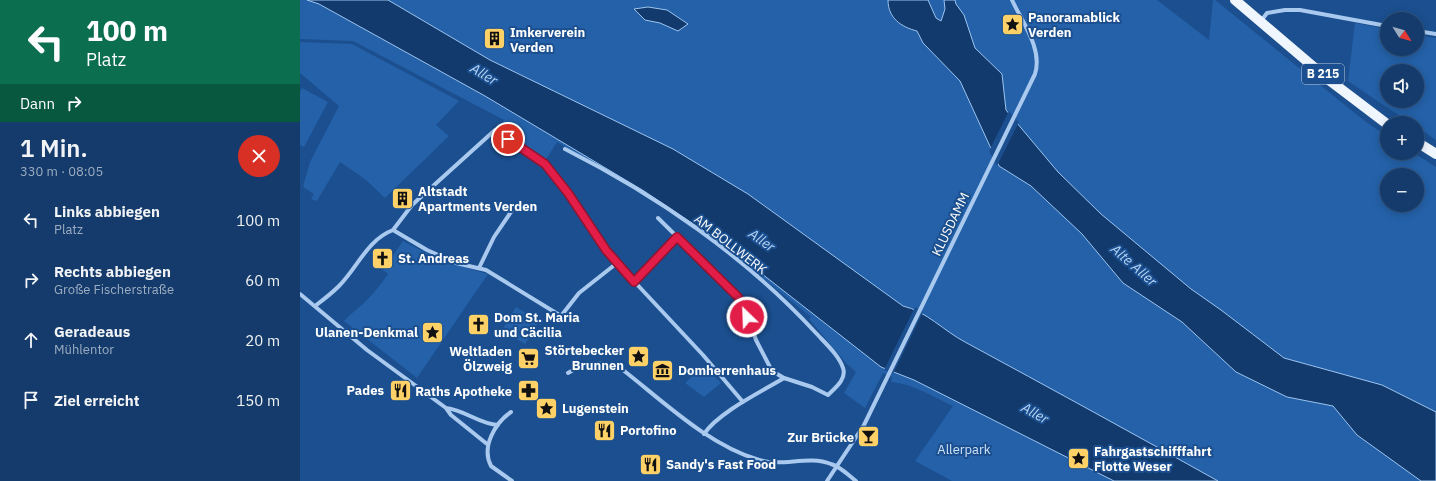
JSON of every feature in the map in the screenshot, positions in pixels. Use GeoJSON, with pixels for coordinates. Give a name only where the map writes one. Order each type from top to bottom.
{"type":"FeatureCollection","features":[{"type":"Feature","properties":{"kind":"main road","name":"B 215"},"geometry":{"type":"LineString","coordinates":[[1235,0],[1329,80],[1380,119]]}},
{"type":"Feature","properties":{"kind":"main road"},"geometry":{"type":"LineString","coordinates":[[1424,146],[1436,154]]}},
{"type":"Feature","properties":{"kind":"street","name":"KLUSDAMM"},"geometry":{"type":"LineString","coordinates":[[827,481],[838,467],[864,425],[886,376],[1032,81],[1037,67],[1037,54],[1012,0]]}},
{"type":"Feature","properties":{"kind":"street"},"geometry":{"type":"LineString","coordinates":[[1261,22],[1268,13],[1285,10],[1300,10],[1380,25]]}},
{"type":"Feature","properties":{"kind":"street"},"geometry":{"type":"LineString","coordinates":[[1424,32],[1436,34]]}},
{"type":"Feature","properties":{"kind":"street"},"geometry":{"type":"LineString","coordinates":[[315,306],[339,286],[373,242],[380,236],[393,230],[412,205],[495,130],[545,164],[568,193],[617,263],[703,355],[743,402]]}},
{"type":"Feature","properties":{"kind":"street","name":"AM BOLLWERK"},"geometry":{"type":"LineString","coordinates":[[565,149],[587,160],[675,214],[718,245],[790,305],[830,349],[843,368],[844,377],[828,395],[812,387],[784,378]]}},
{"type":"Feature","properties":{"kind":"street"},"geometry":{"type":"LineString","coordinates":[[479,268],[494,237],[515,206]]}},
{"type":"Feature","properties":{"kind":"street"},"geometry":{"type":"LineString","coordinates":[[658,218],[738,297],[745,308],[756,340],[772,371],[784,378],[743,402],[708,427],[704,434]]}},
{"type":"Feature","properties":{"kind":"street"},"geometry":{"type":"LineString","coordinates":[[393,230],[427,250],[456,263],[486,270],[561,316],[579,294],[617,263]]}},
{"type":"Feature","properties":{"kind":"street"},"geometry":{"type":"LineString","coordinates":[[634,282],[677,237]]}},
{"type":"Feature","properties":{"kind":"street"},"geometry":{"type":"LineString","coordinates":[[300,294],[377,358],[446,408],[451,416],[487,444]]}},
{"type":"Feature","properties":{"kind":"street"},"geometry":{"type":"LineString","coordinates":[[568,373],[579,366],[594,363],[603,363],[616,367],[704,434],[758,460],[778,463],[808,460],[824,462],[838,467],[856,481]]}},
{"type":"Feature","properties":{"kind":"street"},"geometry":{"type":"LineString","coordinates":[[446,408],[456,409],[485,424],[498,425]]}},
{"type":"Feature","properties":{"kind":"street"},"geometry":{"type":"LineString","coordinates":[[511,412],[498,425],[487,444],[487,457],[491,466],[512,481]]}},
{"type":"Feature","properties":{"kind":"green space","name":"Allerpark"},"geometry":{"type":"Polygon","coordinates":[[[300,0],[1157,0],[1209,40],[1213,0],[1215,0],[1366,122],[1380,131],[1380,160],[1424,159],[1436,167],[1436,481],[952,481],[915,461],[953,406],[915,388],[891,382],[892,377],[883,373],[865,408],[844,393],[856,372],[847,364],[809,319],[811,317],[714,239],[636,189],[557,142],[545,161],[499,129],[504,120],[353,41],[300,39],[300,0]]]}},
{"type":"Feature","properties":{"kind":"green space"},"geometry":{"type":"Polygon","coordinates":[[[1355,23],[1380,28],[1380,56],[1424,56],[1424,36],[1436,38],[1436,140],[1424,132],[1424,116],[1400,116],[1388,108],[1424,108],[1424,64],[1380,64],[1380,103],[1348,81],[1355,23]]]}},
{"type":"Feature","properties":{"kind":"green space"},"geometry":{"type":"Polygon","coordinates":[[[300,42],[352,44],[459,101],[436,125],[449,136],[385,198],[366,180],[340,162],[317,201],[311,199],[314,194],[303,187],[310,162],[339,106],[300,73],[300,42]]]}},
{"type":"Feature","properties":{"kind":"green space"},"geometry":{"type":"Polygon","coordinates":[[[302,88],[328,102],[304,147],[300,145],[300,92],[302,88]]]}},
{"type":"Feature","properties":{"kind":"green space"},"geometry":{"type":"Polygon","coordinates":[[[403,241],[444,260],[488,274],[417,378],[344,321],[366,301],[388,274],[383,270],[403,241]]]}},
{"type":"Feature","properties":{"kind":"green space"},"geometry":{"type":"Polygon","coordinates":[[[516,307],[539,321],[525,344],[502,330],[516,307]]]}},
{"type":"Feature","properties":{"kind":"green space"},"geometry":{"type":"Polygon","coordinates":[[[704,366],[721,383],[704,397],[685,383],[704,366]]]}},
{"type":"Feature","properties":{"kind":"water","name":"Aller"},"geometry":{"type":"Polygon","coordinates":[[[307,0],[388,0],[490,60],[673,149],[748,194],[903,306],[919,312],[957,338],[1218,481],[1114,481],[914,380],[881,367],[725,245],[644,191],[485,96],[319,4],[307,0]]]}},
{"type":"Feature","properties":{"kind":"water","name":"Alte Aller"},"geometry":{"type":"Polygon","coordinates":[[[888,0],[928,0],[936,18],[941,21],[945,9],[944,0],[955,0],[956,4],[964,15],[975,48],[1002,74],[1006,110],[1058,172],[1101,214],[1191,289],[1284,358],[1382,385],[1436,412],[1436,481],[1421,481],[1357,435],[1333,406],[1287,397],[1236,372],[1182,322],[1123,283],[1082,234],[1031,186],[999,166],[960,81],[923,43],[917,31],[896,21],[890,12],[888,0]]]}},
{"type":"Feature","properties":{"kind":"water"},"geometry":{"type":"Polygon","coordinates":[[[648,7],[667,10],[688,24],[678,31],[660,23],[645,20],[634,9],[648,7]]]}},
{"type":"Feature","properties":{"kind":"pier"},"geometry":{"type":"Polygon","coordinates":[[[1009,111],[1019,122],[997,166],[989,151],[1009,111]]]}},
{"type":"Feature","properties":{"kind":"pier"},"geometry":{"type":"Polygon","coordinates":[[[915,307],[923,312],[893,374],[884,370],[915,307]]]}},
{"type":"Feature","properties":{"kind":"place","name":"Panoramablick Verden"},"geometry":{"type":"Point","coordinates":[1013,24]}},
{"type":"Feature","properties":{"kind":"place","name":"Imkerverein Verden"},"geometry":{"type":"Point","coordinates":[495,39]}},
{"type":"Feature","properties":{"kind":"place","name":"Altstadt Apartments Verden"},"geometry":{"type":"Point","coordinates":[402,198]}},
{"type":"Feature","properties":{"kind":"place","name":"St. Andreas"},"geometry":{"type":"Point","coordinates":[382,258]}},
{"type":"Feature","properties":{"kind":"place","name":"Dom St. Maria und Cäcilia"},"geometry":{"type":"Point","coordinates":[478,324]}},
{"type":"Feature","properties":{"kind":"place","name":"Ulanen-Denkmal"},"geometry":{"type":"Point","coordinates":[433,332]}},
{"type":"Feature","properties":{"kind":"place","name":"Störtebecker Brunnen"},"geometry":{"type":"Point","coordinates":[639,357]}},
{"type":"Feature","properties":{"kind":"place","name":"Weltladen Ölzweig"},"geometry":{"type":"Point","coordinates":[528,358]}},
{"type":"Feature","properties":{"kind":"place","name":"Domherrenhaus"},"geometry":{"type":"Point","coordinates":[663,370]}},
{"type":"Feature","properties":{"kind":"place","name":"Pades"},"geometry":{"type":"Point","coordinates":[400,390]}},
{"type":"Feature","properties":{"kind":"place","name":"Raths Apotheke"},"geometry":{"type":"Point","coordinates":[528,391]}},
{"type":"Feature","properties":{"kind":"place","name":"Lugenstein"},"geometry":{"type":"Point","coordinates":[546,408]}},
{"type":"Feature","properties":{"kind":"place","name":"Portofino"},"geometry":{"type":"Point","coordinates":[604,430]}},
{"type":"Feature","properties":{"kind":"place","name":"Zur Brücke"},"geometry":{"type":"Point","coordinates":[869,437]}},
{"type":"Feature","properties":{"kind":"place","name":"Fahrgastschifffahrt Flotte Weser"},"geometry":{"type":"Point","coordinates":[1078,458]}},
{"type":"Feature","properties":{"kind":"place","name":"Sandy's Fast Food"},"geometry":{"type":"Point","coordinates":[651,464]}},
{"type":"Feature","properties":{"kind":"route"},"geometry":{"type":"LineString","coordinates":[[508,139],[545,164],[568,193],[606,250],[634,282],[677,237],[738,297],[745,308],[747,317]]}}]}
